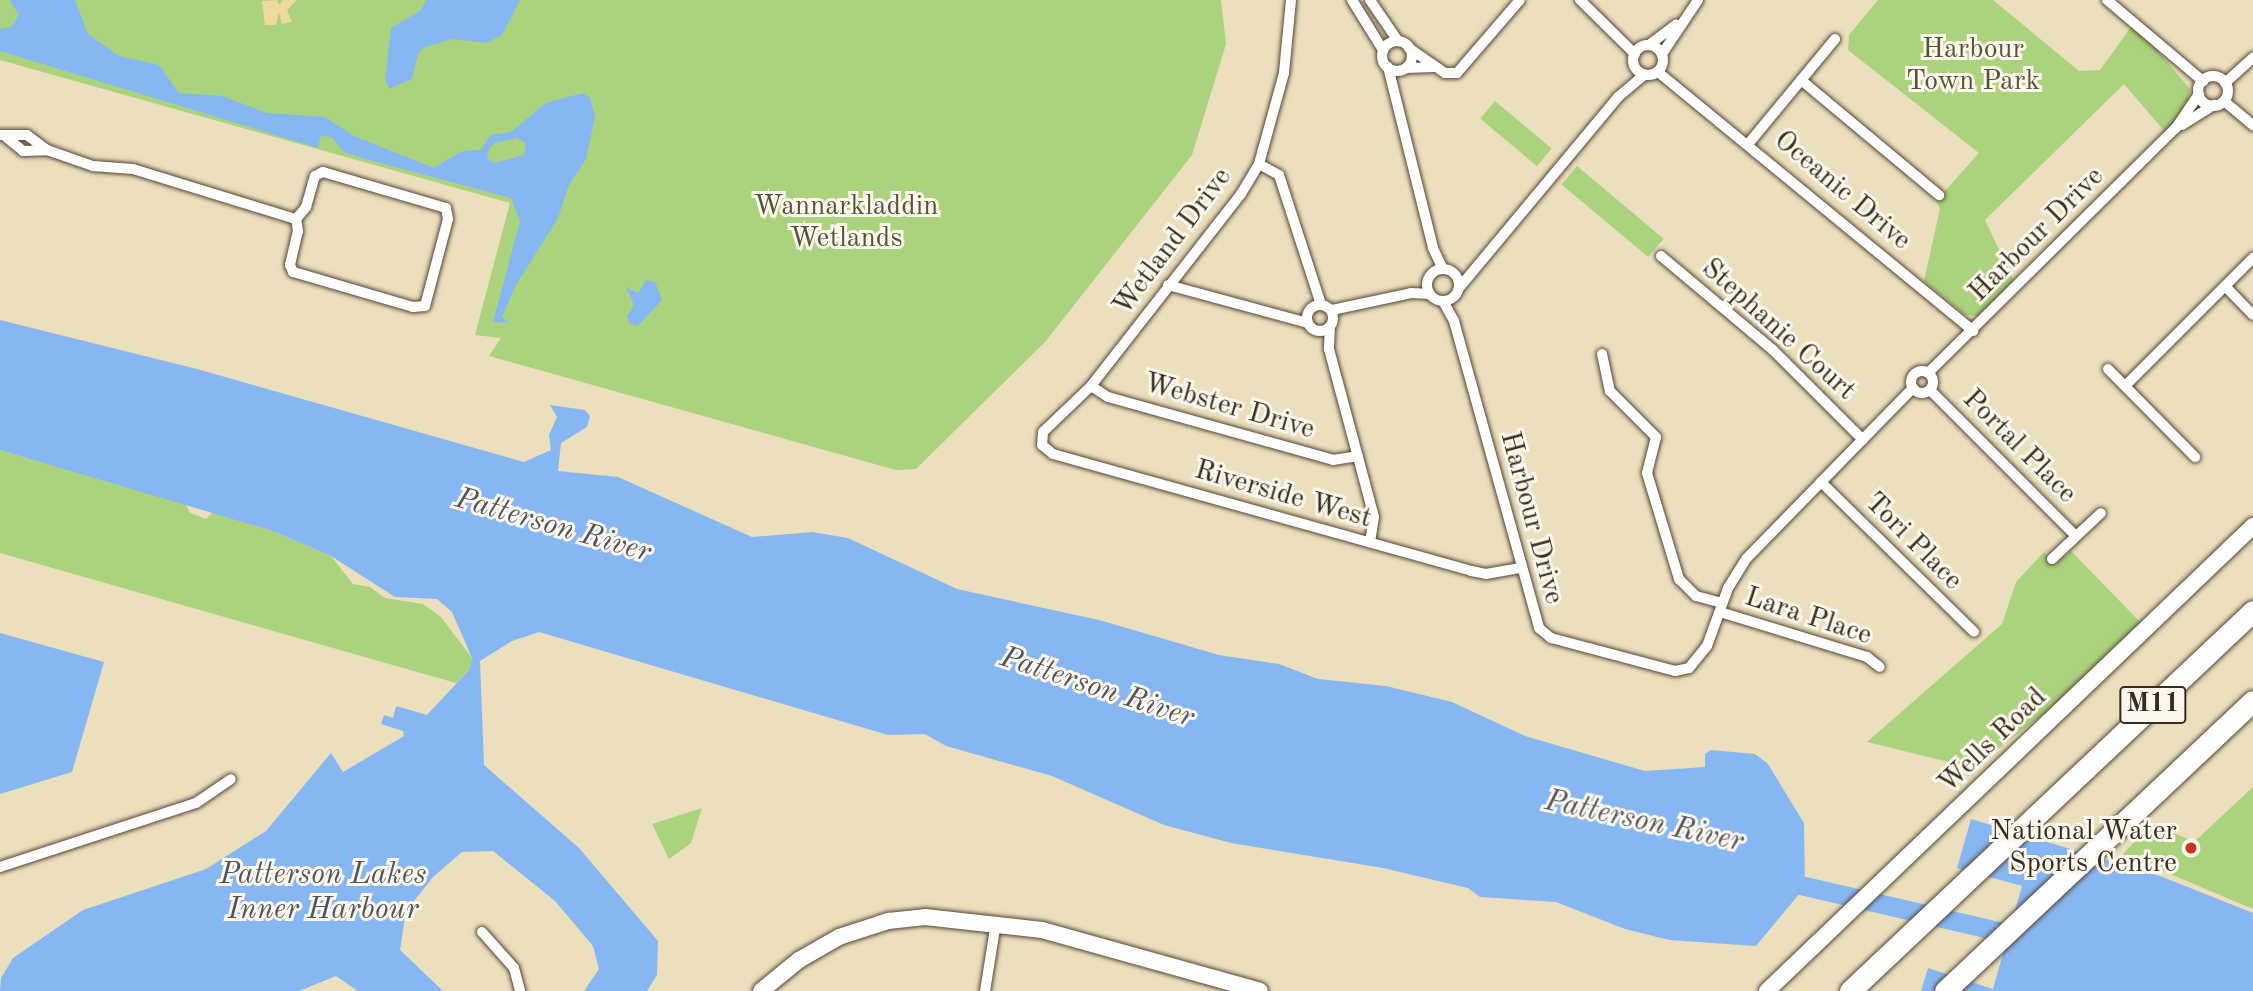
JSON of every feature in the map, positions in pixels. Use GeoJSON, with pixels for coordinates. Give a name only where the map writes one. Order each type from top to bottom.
{"type":"FeatureCollection","features":[{"type":"Feature","properties":{"kind":"highway","name":"M11"},"geometry":{"type":"LineString","coordinates":[[1850,991],[2253,611]]}},
{"type":"Feature","properties":{"kind":"highway","name":"M11"},"geometry":{"type":"LineString","coordinates":[[1945,991],[2253,701]]}},
{"type":"Feature","properties":{"kind":"main road","name":"Wells Road"},"geometry":{"type":"LineString","coordinates":[[1767,991],[2253,526]]}},
{"type":"Feature","properties":{"kind":"main road"},"geometry":{"type":"LineString","coordinates":[[761,991],[824,944],[871,925],[925,917],[996,922],[1069,937],[1260,991]]}},
{"type":"Feature","properties":{"kind":"street","name":"Wetland Drive"},"geometry":{"type":"LineString","coordinates":[[1041,442],[1044,432],[1091,386],[1259,164],[1284,73],[1291,0]]}},
{"type":"Feature","properties":{"kind":"street"},"geometry":{"type":"LineString","coordinates":[[1352,0],[1383,50],[1388,68],[1439,273],[1430,295]]}},
{"type":"Feature","properties":{"kind":"street"},"geometry":{"type":"LineString","coordinates":[[1370,0],[1398,41],[1434,68],[1449,75],[1457,73],[1520,0]]}},
{"type":"Feature","properties":{"kind":"street"},"geometry":{"type":"LineString","coordinates":[[1580,0],[1616,31],[1647,45]]}},
{"type":"Feature","properties":{"kind":"street"},"geometry":{"type":"LineString","coordinates":[[1411,293],[1430,295],[1443,301],[1457,292],[1618,97],[1661,63],[1679,24],[1698,0]]}},
{"type":"Feature","properties":{"kind":"street"},"geometry":{"type":"LineString","coordinates":[[2107,0],[2203,81],[2212,76],[2225,83]]}},
{"type":"Feature","properties":{"kind":"street"},"geometry":{"type":"LineString","coordinates":[[1618,97],[1634,59],[1647,45],[1679,24]]}},
{"type":"Feature","properties":{"kind":"street"},"geometry":{"type":"LineString","coordinates":[[1616,31],[1644,75]]}},
{"type":"Feature","properties":{"kind":"street"},"geometry":{"type":"LineString","coordinates":[[1749,144],[1835,39]]}},
{"type":"Feature","properties":{"kind":"street"},"geometry":{"type":"LineString","coordinates":[[1383,50],[1398,41]]}},
{"type":"Feature","properties":{"kind":"street","name":"Oceanic Drive"},"geometry":{"type":"LineString","coordinates":[[1647,45],[1681,86],[1973,331]]}},
{"type":"Feature","properties":{"kind":"street"},"geometry":{"type":"LineString","coordinates":[[1393,87],[1411,60],[1409,48]]}},
{"type":"Feature","properties":{"kind":"street"},"geometry":{"type":"LineString","coordinates":[[2219,103],[2225,83],[2253,58]]}},
{"type":"Feature","properties":{"kind":"street"},"geometry":{"type":"LineString","coordinates":[[1388,68],[1434,68]]}},
{"type":"Feature","properties":{"kind":"street"},"geometry":{"type":"LineString","coordinates":[[1801,80],[1939,195]]}},
{"type":"Feature","properties":{"kind":"street","name":"Harbour Drive"},"geometry":{"type":"LineString","coordinates":[[1928,373],[2176,128],[2199,94],[2203,81]]}},
{"type":"Feature","properties":{"kind":"street"},"geometry":{"type":"LineString","coordinates":[[2199,94],[2219,103],[2253,125]]}},
{"type":"Feature","properties":{"kind":"street","name":"Harbour Drive"},"geometry":{"type":"LineString","coordinates":[[2176,128],[2219,103]]}},
{"type":"Feature","properties":{"kind":"street"},"geometry":{"type":"LineString","coordinates":[[3,136],[27,135],[47,149],[95,166],[133,169],[296,219]]}},
{"type":"Feature","properties":{"kind":"street"},"geometry":{"type":"LineString","coordinates":[[3,136],[23,151],[47,149]]}},
{"type":"Feature","properties":{"kind":"street"},"geometry":{"type":"LineString","coordinates":[[1259,164],[1279,175],[1323,313],[1329,349],[1374,517],[1370,543]]}},
{"type":"Feature","properties":{"kind":"street"},"geometry":{"type":"LineString","coordinates":[[323,172],[443,205],[448,219],[428,303],[413,307],[297,275],[290,265],[298,231],[296,219],[306,207],[315,176],[323,172]]}},
{"type":"Feature","properties":{"kind":"street","name":"Stephanie Court"},"geometry":{"type":"LineString","coordinates":[[1661,256],[1773,350],[1863,440]]}},
{"type":"Feature","properties":{"kind":"street"},"geometry":{"type":"LineString","coordinates":[[2126,385],[2253,258]]}},
{"type":"Feature","properties":{"kind":"street"},"geometry":{"type":"LineString","coordinates":[[1282,317],[1351,309],[1411,293],[1439,273],[1475,267]]}},
{"type":"Feature","properties":{"kind":"street","name":"Harbour Drive"},"geometry":{"type":"LineString","coordinates":[[1439,273],[1457,292],[1454,321]]}},
{"type":"Feature","properties":{"kind":"street"},"geometry":{"type":"LineString","coordinates":[[1168,285],[1308,323],[1318,331],[1329,349]]}},
{"type":"Feature","properties":{"kind":"street"},"geometry":{"type":"LineString","coordinates":[[2225,286],[2253,314]]}},
{"type":"Feature","properties":{"kind":"street","name":"Harbour Drive"},"geometry":{"type":"LineString","coordinates":[[1443,301],[1454,321],[1537,624],[1544,634],[1675,671],[1689,668],[1701,656],[1746,559],[1913,388]]}},
{"type":"Feature","properties":{"kind":"street"},"geometry":{"type":"LineString","coordinates":[[1308,323],[1323,313]]}},
{"type":"Feature","properties":{"kind":"street"},"geometry":{"type":"LineString","coordinates":[[1318,331],[1323,313]]}},
{"type":"Feature","properties":{"kind":"street","name":"Lara Place"},"geometry":{"type":"LineString","coordinates":[[1602,354],[1610,391],[1656,436],[1647,473],[1679,579],[1696,596],[1721,608],[1867,657],[1880,667]]}},
{"type":"Feature","properties":{"kind":"street"},"geometry":{"type":"LineString","coordinates":[[2108,369],[2195,457]]}},
{"type":"Feature","properties":{"kind":"street"},"geometry":{"type":"LineString","coordinates":[[1928,373],[1933,383],[1930,390],[1921,393],[1913,388],[1914,375],[1928,373]]}},
{"type":"Feature","properties":{"kind":"street","name":"Webster Drive"},"geometry":{"type":"LineString","coordinates":[[1091,386],[1108,397],[1333,460],[1358,456]]}},
{"type":"Feature","properties":{"kind":"street","name":"Portal Place"},"geometry":{"type":"LineString","coordinates":[[1930,390],[2076,536]]}},
{"type":"Feature","properties":{"kind":"street","name":"Riverside West"},"geometry":{"type":"LineString","coordinates":[[1041,442],[1052,454],[1477,573],[1520,568]]}},
{"type":"Feature","properties":{"kind":"street","name":"Tori Place"},"geometry":{"type":"LineString","coordinates":[[1821,482],[1974,632]]}},
{"type":"Feature","properties":{"kind":"street","name":"Portal Place"},"geometry":{"type":"LineString","coordinates":[[2052,559],[2101,513]]}},
{"type":"Feature","properties":{"kind":"street"},"geometry":{"type":"LineString","coordinates":[[0,867],[196,803],[211,797],[232,779]]}},
{"type":"Feature","properties":{"kind":"street"},"geometry":{"type":"LineString","coordinates":[[985,991],[996,922]]}},
{"type":"Feature","properties":{"kind":"street"},"geometry":{"type":"LineString","coordinates":[[482,932],[514,968],[520,991]]}},
{"type":"Feature","properties":{"kind":"green space","name":"Wannarkladdin Wetlands"},"geometry":{"type":"Polygon","coordinates":[[[0,0],[1221,0],[1226,44],[1192,155],[1045,342],[916,469],[896,470],[489,356],[501,338],[475,335],[510,203],[0,60],[0,0]]]}},
{"type":"Feature","properties":{"kind":"green space","name":"Harbour Town Park"},"geometry":{"type":"Polygon","coordinates":[[[1878,0],[1993,0],[2079,71],[2100,70],[2134,23],[2190,89],[2187,107],[2166,133],[2124,84],[1985,220],[2015,283],[1980,316],[1965,315],[1924,281],[1940,209],[1936,201],[1979,153],[1848,50],[1849,35],[1878,0]]]}},
{"type":"Feature","properties":{"kind":"green space"},"geometry":{"type":"Polygon","coordinates":[[[1495,101],[1552,149],[1537,166],[1480,119],[1495,101]]]}},
{"type":"Feature","properties":{"kind":"green space"},"geometry":{"type":"Polygon","coordinates":[[[1577,166],[1664,239],[1648,257],[1562,184],[1577,166]]]}},
{"type":"Feature","properties":{"kind":"green space"},"geometry":{"type":"Polygon","coordinates":[[[0,450],[185,503],[190,513],[206,519],[213,512],[273,531],[331,556],[353,584],[370,587],[385,598],[423,604],[441,617],[472,658],[469,670],[456,683],[0,553],[0,450]]]}},
{"type":"Feature","properties":{"kind":"green space"},"geometry":{"type":"Polygon","coordinates":[[[2071,551],[2141,623],[2046,712],[1973,768],[1867,742],[2002,624],[2016,582],[2044,552],[2056,564],[2071,551]]]}},
{"type":"Feature","properties":{"kind":"green space","name":"National Water Sports Centre"},"geometry":{"type":"Polygon","coordinates":[[[2253,787],[2253,909],[2123,854],[2152,823],[2194,842],[2253,787]]]}},
{"type":"Feature","properties":{"kind":"green space"},"geometry":{"type":"Polygon","coordinates":[[[702,808],[691,843],[669,859],[652,824],[702,808]]]}},
{"type":"Feature","properties":{"kind":"sand"},"geometry":{"type":"Polygon","coordinates":[[[277,0],[279,5],[283,0],[297,0],[287,10],[292,22],[282,24],[279,12],[276,25],[265,25],[262,1],[277,0]]]}},
{"type":"Feature","properties":{"kind":"water"},"geometry":{"type":"Polygon","coordinates":[[[10,0],[75,0],[88,34],[119,56],[159,65],[179,93],[222,96],[267,113],[325,117],[354,136],[434,168],[460,152],[482,149],[490,135],[511,132],[546,103],[583,93],[590,98],[595,116],[586,159],[568,187],[558,218],[516,285],[502,317],[509,323],[493,322],[520,221],[511,198],[344,152],[332,138],[321,135],[318,148],[0,51],[0,29],[11,27],[19,15],[10,0]],[[517,138],[494,143],[487,153],[489,160],[494,163],[524,155],[526,143],[517,138]]]}},
{"type":"Feature","properties":{"kind":"water"},"geometry":{"type":"Polygon","coordinates":[[[427,0],[520,0],[502,35],[487,43],[453,39],[425,47],[418,54],[412,79],[389,89],[385,80],[391,28],[420,11],[427,0]]]}},
{"type":"Feature","properties":{"kind":"water"},"geometry":{"type":"Polygon","coordinates":[[[646,280],[655,282],[662,300],[638,326],[629,323],[627,316],[634,305],[626,287],[638,293],[646,280]]]}},
{"type":"Feature","properties":{"kind":"water","name":"Patterson Lakes Inner Harbour"},"geometry":{"type":"Polygon","coordinates":[[[0,320],[197,369],[524,462],[551,450],[549,435],[557,417],[550,405],[585,410],[590,416],[587,427],[561,443],[558,471],[618,477],[752,537],[812,532],[848,538],[957,589],[1099,620],[1219,655],[1279,664],[1318,679],[1386,686],[1452,702],[1525,736],[1645,771],[1705,767],[1705,754],[1711,750],[1755,754],[1768,764],[1804,823],[1805,887],[1756,946],[1669,940],[1625,929],[1556,902],[1480,897],[1468,888],[1383,868],[1231,843],[1164,825],[1052,776],[946,746],[925,734],[888,735],[539,632],[512,641],[480,661],[484,765],[579,848],[658,941],[657,975],[647,991],[584,991],[599,969],[593,946],[555,901],[493,851],[462,852],[433,877],[406,911],[400,950],[443,991],[358,991],[336,976],[299,991],[0,991],[1,978],[13,958],[83,910],[206,869],[266,831],[331,753],[343,772],[404,736],[403,731],[381,724],[384,715],[393,718],[396,706],[427,715],[469,670],[472,658],[452,612],[437,599],[395,597],[331,556],[273,531],[0,450],[0,320]]]}},
{"type":"Feature","properties":{"kind":"water"},"geometry":{"type":"Polygon","coordinates":[[[0,633],[104,662],[72,772],[0,794],[0,633]]]}},
{"type":"Feature","properties":{"kind":"water"},"geometry":{"type":"Polygon","coordinates":[[[1971,819],[2160,876],[2253,913],[2253,991],[1921,991],[1928,968],[1993,989],[2022,886],[1957,868],[1971,819]]]}},
{"type":"Feature","properties":{"kind":"waterway","name":"Patterson River"},"geometry":{"type":"LineString","coordinates":[[1779,880],[2019,936]]}},
{"type":"Feature","properties":{"kind":"place","name":"National Water Sports Centre"},"geometry":{"type":"Point","coordinates":[2191,848]}}]}
